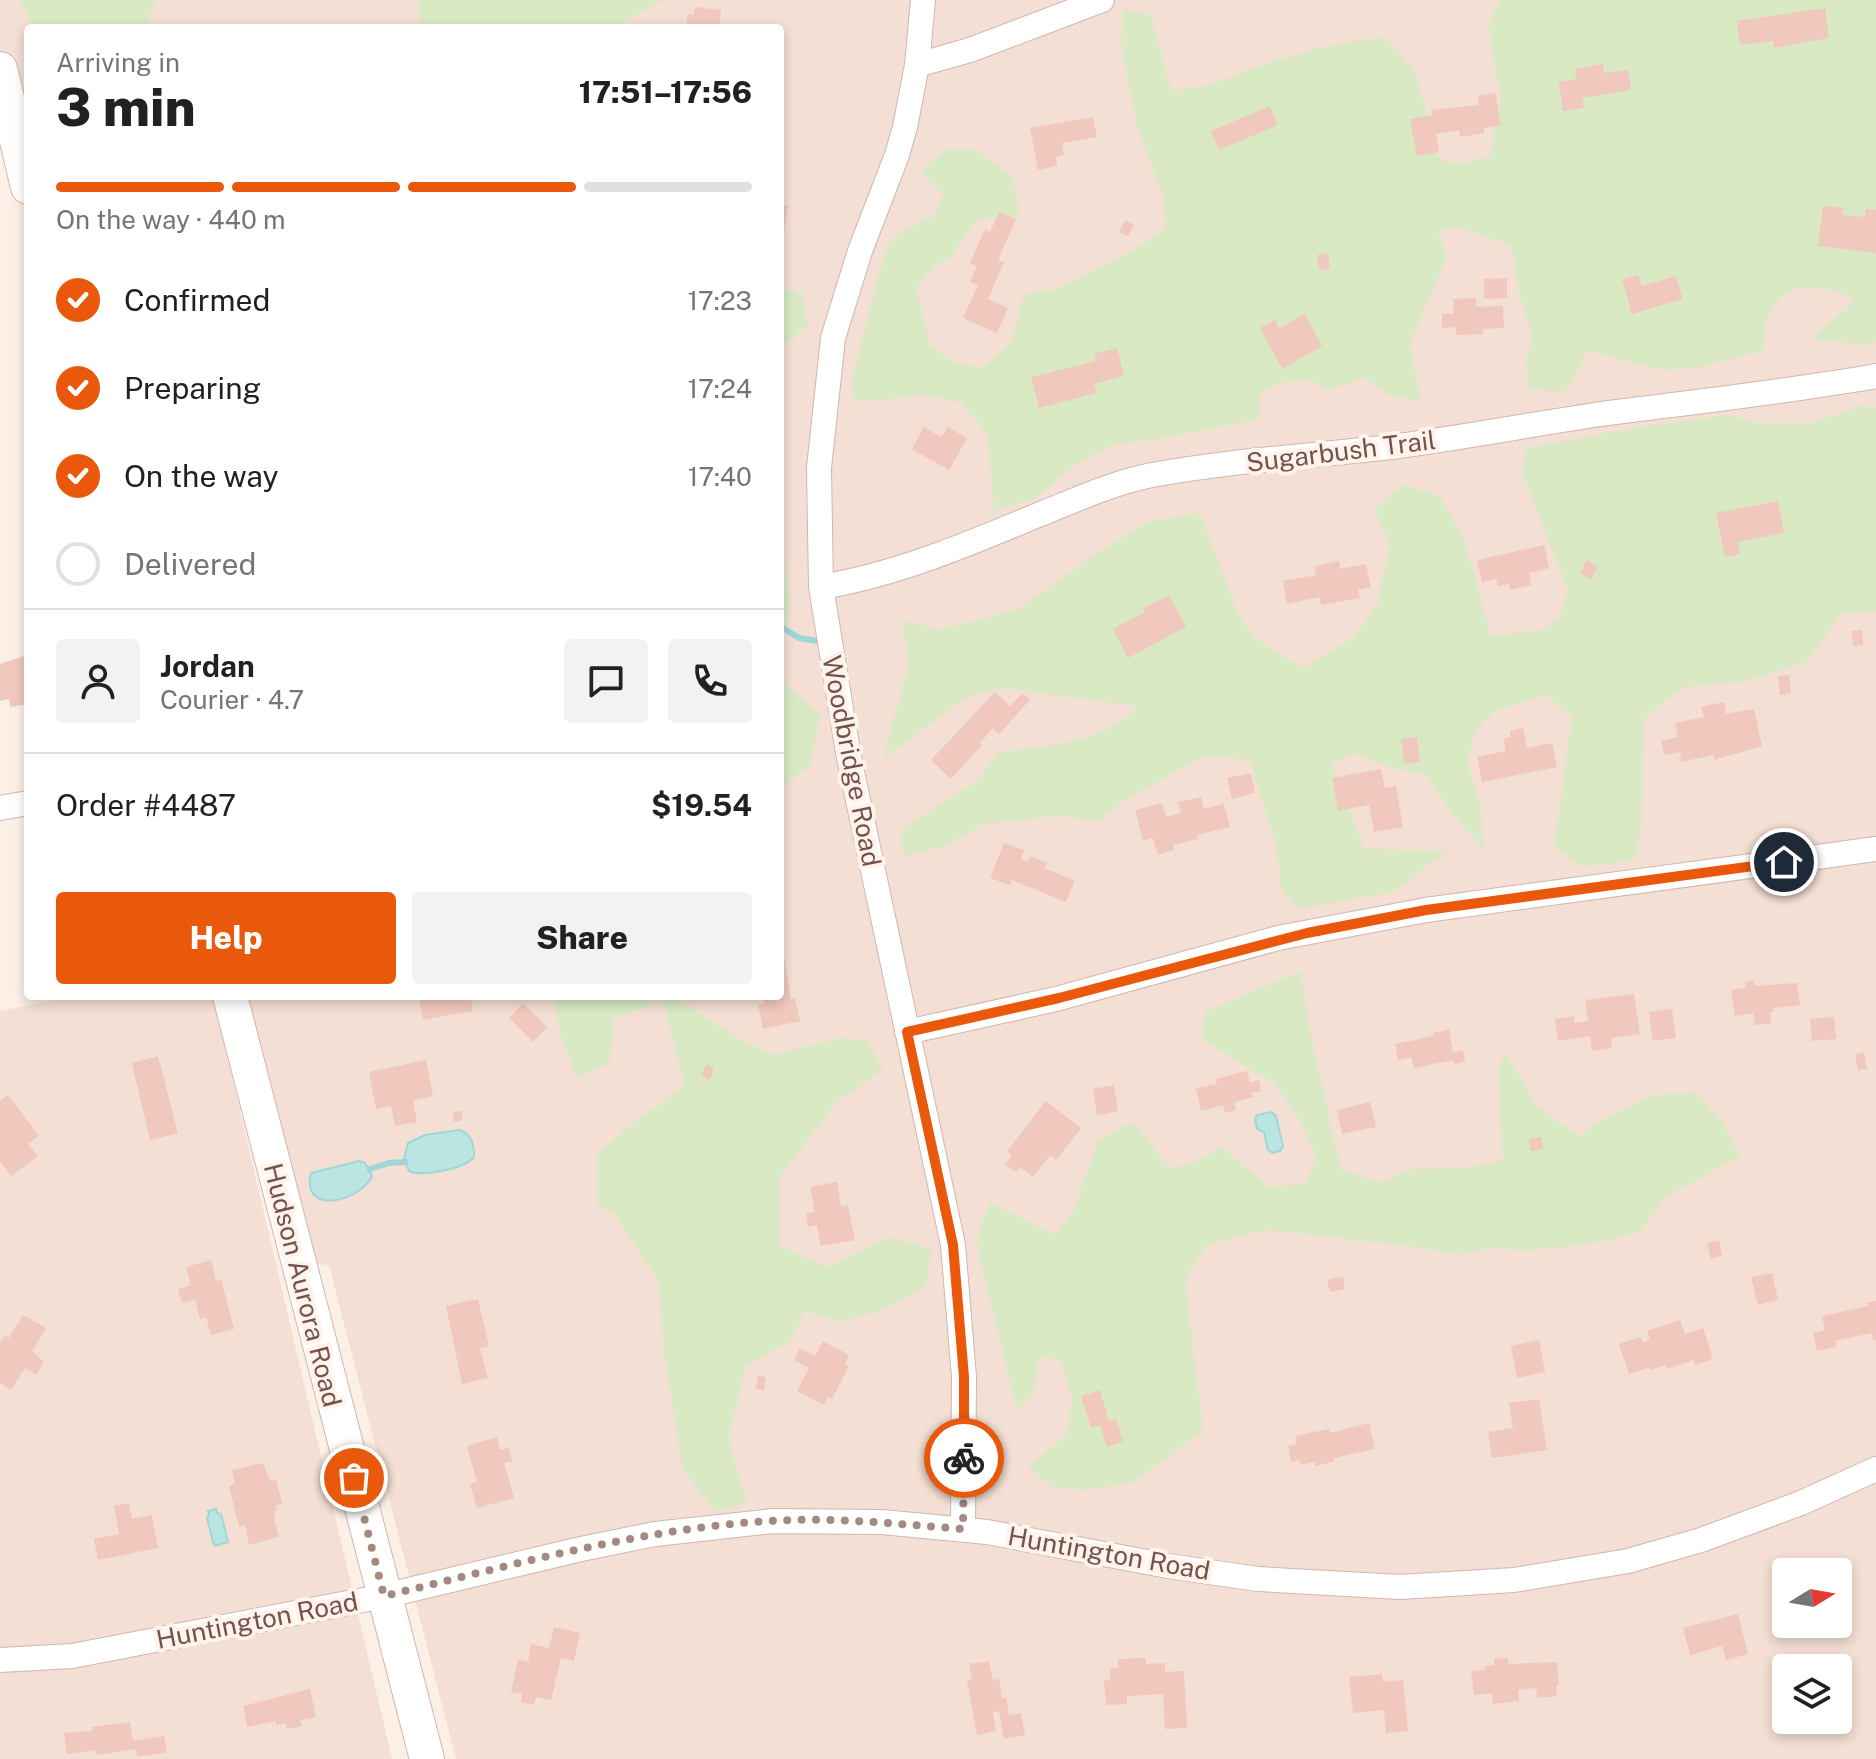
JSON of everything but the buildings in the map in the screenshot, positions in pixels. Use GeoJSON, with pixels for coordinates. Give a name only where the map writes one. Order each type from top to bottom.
{"type":"FeatureCollection","features":[{"type":"Feature","properties":{"kind":"street","name":"Woodbridge Road"},"geometry":{"type":"LineString","coordinates":[[923,0],[917,65],[897,155],[860,251],[833,338],[819,468],[821,587],[849,758],[953,1245],[964,1377],[963,1529]]}},
{"type":"Feature","properties":{"kind":"street"},"geometry":{"type":"LineString","coordinates":[[917,65],[970,50],[1102,0]]}},
{"type":"Feature","properties":{"kind":"street"},"geometry":{"type":"LineString","coordinates":[[0,69],[24,170]]}},
{"type":"Feature","properties":{"kind":"street","name":"Sugarbush Trail"},"geometry":{"type":"LineString","coordinates":[[821,587],[858,581],[909,564],[1037,516],[1080,496],[1148,476],[1400,445],[1600,415],[1792,391],[1876,376]]}},
{"type":"Feature","properties":{"kind":"street"},"geometry":{"type":"LineString","coordinates":[[0,808],[24,804]]}},
{"type":"Feature","properties":{"kind":"street"},"geometry":{"type":"LineString","coordinates":[[907,1032],[1059,998],[1278,938],[1396,915],[1876,849]]}},
{"type":"Feature","properties":{"kind":"street","name":"Hudson Aurora Road"},"geometry":{"type":"LineString","coordinates":[[231,1000],[427,1759]]}},
{"type":"Feature","properties":{"kind":"street","name":"Huntington Road"},"geometry":{"type":"LineString","coordinates":[[0,1660],[72,1656],[384,1596],[581,1549],[716,1526],[773,1521],[840,1520],[963,1529],[1258,1579],[1400,1587],[1514,1580],[1628,1561],[1701,1540],[1788,1508],[1876,1469]]}},
{"type":"Feature","properties":{"kind":"shaded area"},"geometry":{"type":"Polygon","coordinates":[[[0,0],[1876,0],[1876,1759],[456,1759],[329,1265],[309,1263],[231,1000],[784,1000],[784,24],[24,24],[24,170],[0,69],[0,0]]]}},
{"type":"Feature","properties":{"kind":"shaded area"},"geometry":{"type":"Polygon","coordinates":[[[53,1000],[214,1000],[392,1759],[0,1759],[0,1011],[53,1000]]]}},
{"type":"Feature","properties":{"kind":"green space"},"geometry":{"type":"Polygon","coordinates":[[[20,0],[155,0],[147,24],[32,24],[20,0]]]}},
{"type":"Feature","properties":{"kind":"green space"},"geometry":{"type":"Polygon","coordinates":[[[416,0],[664,0],[619,24],[419,24],[419,4],[416,0]]]}},
{"type":"Feature","properties":{"kind":"green space"},"geometry":{"type":"Polygon","coordinates":[[[1500,0],[1876,0],[1876,342],[1864,345],[1813,338],[1855,300],[1834,290],[1794,287],[1777,301],[1769,314],[1763,351],[1694,368],[1661,370],[1587,350],[1581,366],[1563,393],[1530,388],[1526,362],[1532,335],[1519,292],[1512,246],[1456,226],[1438,232],[1447,256],[1410,345],[1420,400],[1390,396],[1366,378],[1328,390],[1303,380],[1286,382],[1260,392],[1260,419],[1112,445],[1073,466],[1034,499],[994,511],[988,436],[962,403],[927,395],[855,402],[851,384],[881,266],[892,237],[933,216],[944,195],[920,172],[946,150],[975,149],[1013,177],[1020,218],[979,219],[951,257],[934,266],[916,287],[930,345],[956,364],[983,367],[1010,344],[1024,295],[1039,290],[1050,292],[1134,250],[1166,228],[1163,197],[1137,127],[1121,44],[1123,9],[1151,15],[1171,90],[1211,84],[1317,49],[1386,38],[1415,71],[1440,160],[1463,164],[1490,156],[1501,98],[1488,26],[1500,0]]]}},
{"type":"Feature","properties":{"kind":"green space"},"geometry":{"type":"Polygon","coordinates":[[[784,289],[802,294],[808,327],[784,342],[784,289]]]}},
{"type":"Feature","properties":{"kind":"green space"},"geometry":{"type":"Polygon","coordinates":[[[1862,405],[1876,409],[1876,611],[1842,613],[1807,662],[1741,682],[1683,687],[1644,718],[1641,828],[1636,859],[1583,867],[1554,846],[1572,717],[1547,695],[1494,711],[1473,734],[1468,764],[1480,804],[1484,850],[1452,813],[1426,775],[1396,769],[1354,754],[1332,763],[1364,849],[1448,851],[1393,892],[1298,909],[1281,887],[1276,844],[1249,759],[1202,757],[1120,803],[1099,821],[1060,816],[983,824],[946,846],[905,856],[900,830],[975,782],[999,752],[1055,745],[1091,736],[1124,719],[1137,706],[1001,688],[967,697],[883,759],[908,667],[903,620],[940,630],[1018,609],[1147,522],[1200,513],[1238,613],[1256,639],[1303,668],[1353,638],[1377,605],[1390,545],[1374,509],[1403,485],[1440,496],[1465,541],[1491,636],[1542,630],[1559,618],[1568,591],[1522,472],[1526,448],[1645,426],[1731,415],[1756,423],[1812,423],[1862,405]]]}},
{"type":"Feature","properties":{"kind":"green space"},"geometry":{"type":"Polygon","coordinates":[[[784,560],[790,606],[784,631],[784,560]]]}},
{"type":"Feature","properties":{"kind":"green space"},"geometry":{"type":"Polygon","coordinates":[[[784,683],[820,715],[810,766],[784,785],[784,683]]]}},
{"type":"Feature","properties":{"kind":"green space"},"geometry":{"type":"Polygon","coordinates":[[[1301,971],[1312,1041],[1341,1169],[1381,1183],[1405,1170],[1466,1168],[1503,1160],[1498,1075],[1505,1052],[1532,1101],[1581,1136],[1593,1124],[1650,1096],[1696,1092],[1724,1124],[1740,1157],[1665,1197],[1640,1232],[1590,1244],[1521,1251],[1496,1247],[1458,1255],[1418,1247],[1267,1230],[1208,1244],[1185,1279],[1203,1431],[1132,1483],[1083,1490],[1050,1486],[1028,1467],[1068,1433],[1072,1398],[1060,1360],[1040,1356],[1032,1395],[1017,1411],[976,1243],[989,1202],[1055,1235],[1072,1215],[1098,1141],[1132,1121],[1171,1169],[1200,1160],[1222,1147],[1268,1187],[1306,1184],[1316,1156],[1299,1118],[1275,1084],[1202,1039],[1204,1012],[1301,971]]]}},
{"type":"Feature","properties":{"kind":"green space"},"geometry":{"type":"Polygon","coordinates":[[[555,1000],[684,1000],[684,1004],[744,1041],[775,1055],[839,1038],[867,1040],[883,1070],[838,1101],[779,1177],[780,1246],[827,1267],[889,1237],[932,1249],[926,1287],[884,1309],[843,1322],[805,1311],[790,1341],[746,1366],[728,1439],[747,1503],[715,1512],[682,1467],[665,1359],[658,1280],[615,1215],[597,1204],[597,1155],[625,1129],[685,1086],[663,1001],[614,1018],[609,1064],[576,1077],[561,1036],[555,1000]]]}},
{"type":"Feature","properties":{"kind":"water"},"geometry":{"type":"Polygon","coordinates":[[[1271,1112],[1276,1116],[1283,1146],[1273,1153],[1268,1150],[1264,1132],[1257,1129],[1255,1120],[1257,1115],[1271,1112]]]}},
{"type":"Feature","properties":{"kind":"water"},"geometry":{"type":"Polygon","coordinates":[[[459,1130],[467,1134],[473,1144],[474,1157],[452,1168],[433,1172],[409,1171],[404,1159],[408,1143],[425,1135],[459,1130]]]}},
{"type":"Feature","properties":{"kind":"water"},"geometry":{"type":"Polygon","coordinates":[[[359,1161],[365,1163],[372,1176],[366,1185],[345,1198],[323,1200],[315,1196],[310,1187],[311,1173],[359,1161]]]}},
{"type":"Feature","properties":{"kind":"water"},"geometry":{"type":"Polygon","coordinates":[[[216,1509],[221,1514],[228,1542],[214,1546],[207,1518],[208,1511],[216,1509]]]}},
{"type":"Feature","properties":{"kind":"waterway"},"geometry":{"type":"LineString","coordinates":[[784,629],[799,638],[817,641]]}},
{"type":"Feature","properties":{"kind":"waterway"},"geometry":{"type":"LineString","coordinates":[[370,1169],[405,1162]]}},
{"type":"Feature","properties":{"kind":"way so far"},"geometry":{"type":"LineString","coordinates":[[354,1478],[384,1596],[581,1549],[716,1526],[840,1520],[963,1529],[964,1458]]}},
{"type":"Feature","properties":{"kind":"route"},"geometry":{"type":"LineString","coordinates":[[964,1458],[964,1377],[953,1245],[907,1032],[1059,998],[1278,938],[1426,910],[1784,862]]}}]}
